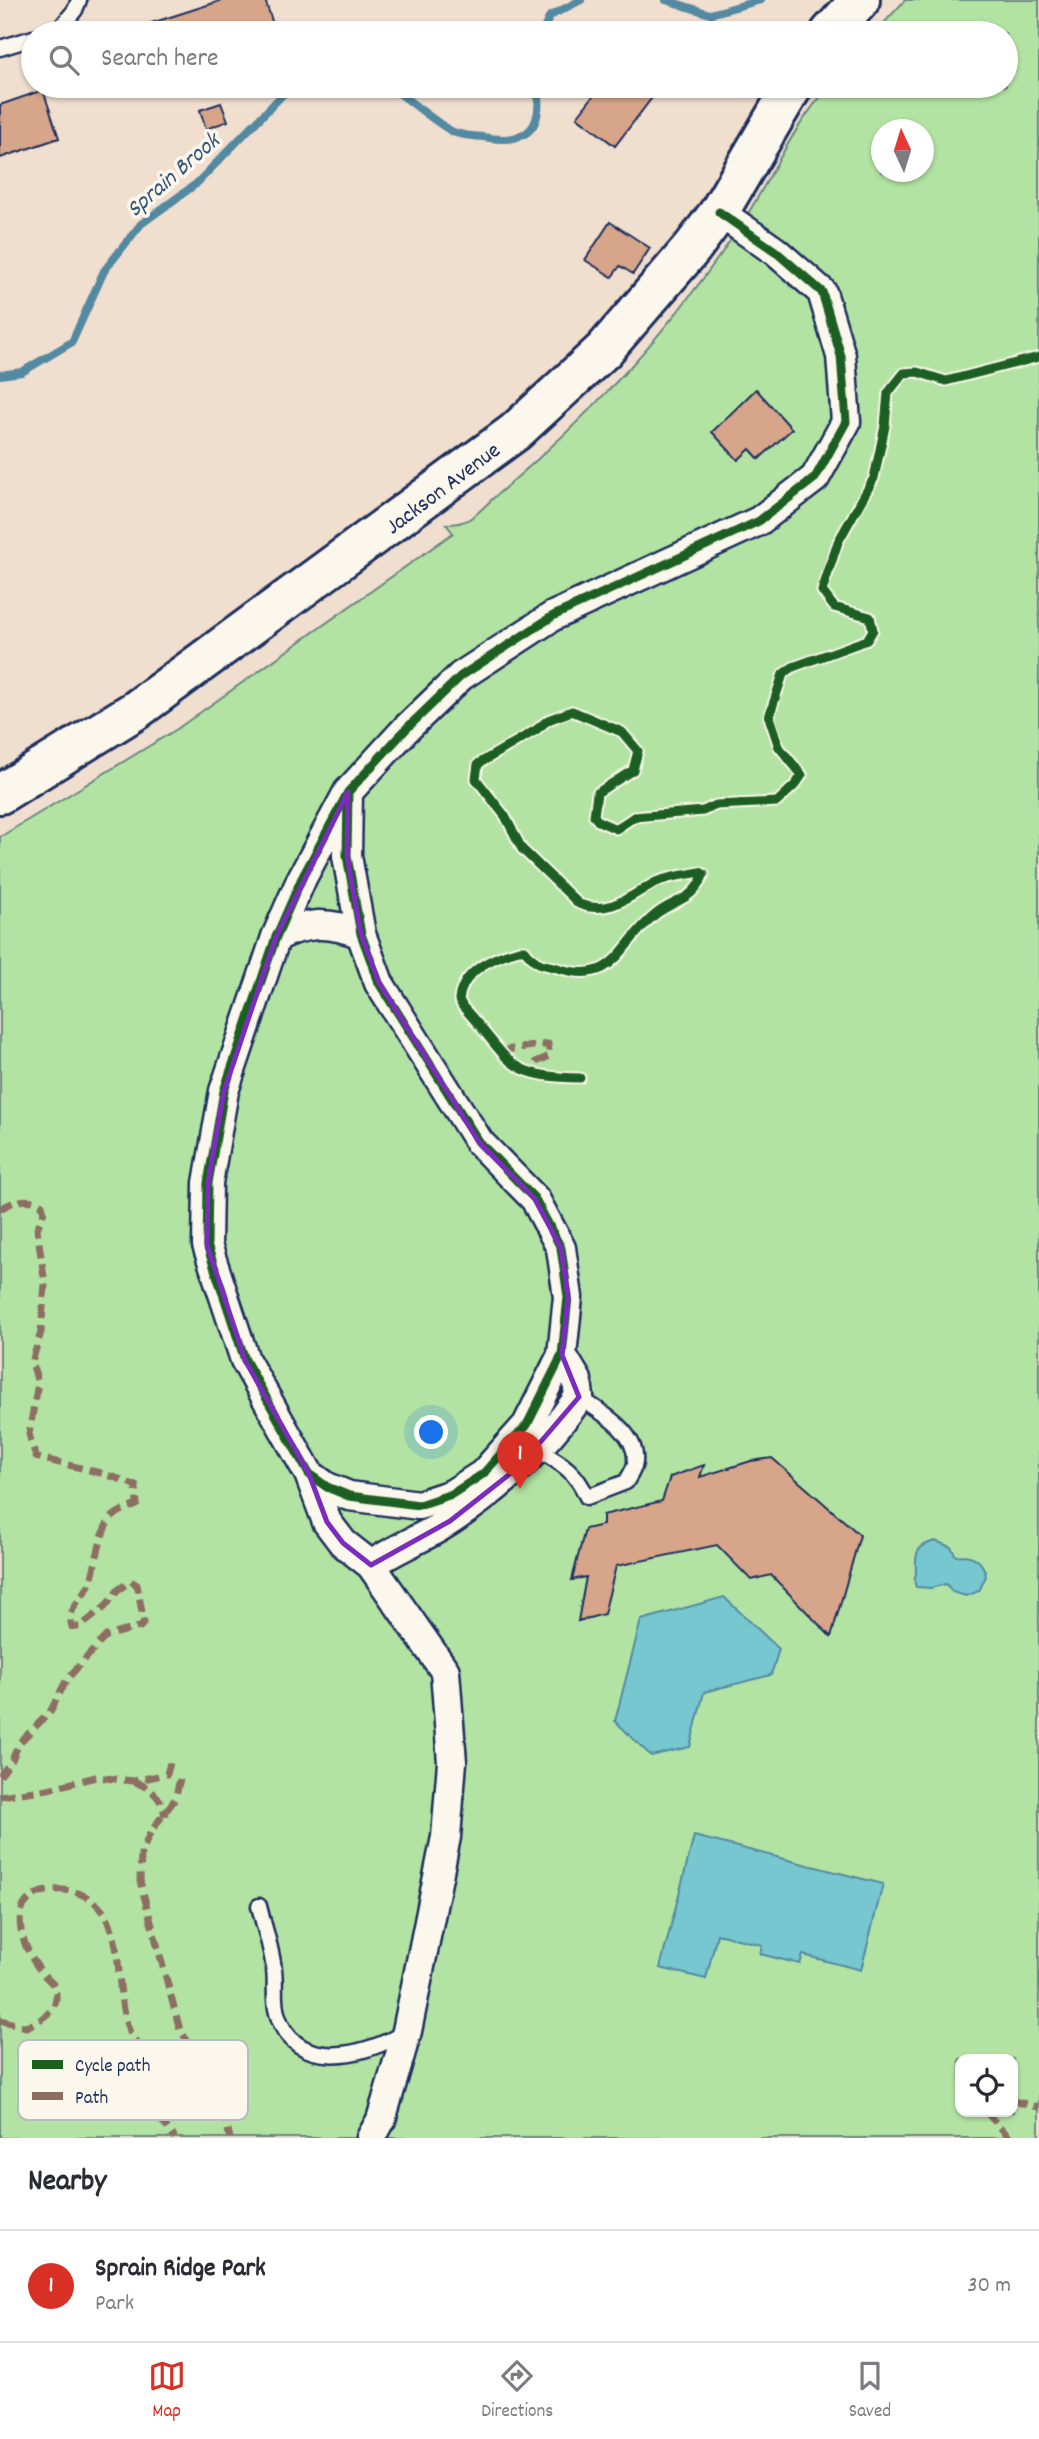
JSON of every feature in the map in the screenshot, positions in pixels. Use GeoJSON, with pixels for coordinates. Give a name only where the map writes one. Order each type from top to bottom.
{"type":"FeatureCollection","features":[{"type":"Feature","properties":{"kind":"main road"},"geometry":{"type":"LineString","coordinates":[[841,21],[860,0]]}},
{"type":"Feature","properties":{"kind":"main road","name":"Jackson Avenue"},"geometry":{"type":"LineString","coordinates":[[0,794],[136,710],[515,432],[604,350],[693,247],[719,212],[786,98]]}},
{"type":"Feature","properties":{"kind":"street"},"geometry":{"type":"LineString","coordinates":[[372,2138],[381,2120],[407,2031],[446,1837],[452,1762],[445,1671],[371,1564],[343,1543],[327,1522],[309,1474],[245,1360],[207,1245],[208,1182],[224,1091],[276,937],[302,878],[348,792],[406,729],[461,676],[553,616],[759,521],[815,478],[845,422],[841,356],[822,292],[775,251],[719,212]]}},
{"type":"Feature","properties":{"kind":"street"},"geometry":{"type":"LineString","coordinates":[[309,1474],[327,1488],[373,1501],[419,1505],[452,1494],[483,1474],[527,1425],[562,1355],[568,1297],[561,1248],[536,1199],[479,1142],[379,983],[361,934],[346,856],[348,792]]}},
{"type":"Feature","properties":{"kind":"street"},"geometry":{"type":"LineString","coordinates":[[276,937],[312,923],[340,925],[361,934]]}},
{"type":"Feature","properties":{"kind":"street"},"geometry":{"type":"LineString","coordinates":[[371,1564],[450,1521],[554,1432],[579,1397],[577,1380],[562,1355]]}},
{"type":"Feature","properties":{"kind":"lane"},"geometry":{"type":"LineString","coordinates":[[66,21],[79,0]]}},
{"type":"Feature","properties":{"kind":"lane"},"geometry":{"type":"LineString","coordinates":[[0,48],[21,42]]}},
{"type":"Feature","properties":{"kind":"lane"},"geometry":{"type":"LineString","coordinates":[[537,1449],[568,1467],[579,1479],[587,1497],[626,1482],[635,1463],[632,1442],[610,1420],[579,1397]]}},
{"type":"Feature","properties":{"kind":"lane"},"geometry":{"type":"LineString","coordinates":[[259,1906],[274,1967],[277,2013],[289,2037],[306,2050],[329,2056],[358,2053],[407,2031]]}},
{"type":"Feature","properties":{"kind":"highlighted area"},"geometry":{"type":"Polygon","coordinates":[[[348,792],[347,856],[361,934],[379,983],[479,1142],[535,1199],[561,1248],[568,1297],[562,1355],[579,1397],[520,1466],[450,1521],[371,1565],[343,1543],[327,1522],[309,1474],[245,1360],[207,1245],[208,1183],[224,1091],[276,937],[348,792]]]}},
{"type":"Feature","properties":{"kind":"green space"},"geometry":{"type":"Polygon","coordinates":[[[905,0],[1039,0],[1039,2138],[0,2138],[0,837],[177,729],[453,533],[446,524],[460,523],[472,517],[532,464],[597,402],[658,336],[686,301],[750,211],[804,119],[820,98],[1018,98],[1018,21],[886,21],[905,0]]]}},
{"type":"Feature","properties":{"kind":"water"},"geometry":{"type":"Polygon","coordinates":[[[935,1541],[951,1547],[956,1556],[967,1556],[979,1562],[986,1576],[979,1591],[966,1596],[952,1592],[946,1584],[931,1588],[916,1587],[914,1580],[918,1552],[924,1545],[935,1541]]]}},
{"type":"Feature","properties":{"kind":"water"},"geometry":{"type":"Polygon","coordinates":[[[724,1597],[779,1649],[771,1675],[704,1692],[690,1747],[651,1756],[615,1721],[641,1620],[724,1597]]]}},
{"type":"Feature","properties":{"kind":"water"},"geometry":{"type":"Polygon","coordinates":[[[694,1836],[883,1884],[861,1970],[803,1955],[800,1964],[760,1954],[762,1945],[717,1934],[706,1979],[660,1968],[694,1836]]]}},
{"type":"Feature","properties":{"kind":"building"},"geometry":{"type":"Polygon","coordinates":[[[223,0],[265,0],[272,21],[158,21],[223,0]]]}},
{"type":"Feature","properties":{"kind":"building"},"geometry":{"type":"Polygon","coordinates":[[[21,98],[46,98],[59,138],[0,158],[0,105],[21,98]]]}},
{"type":"Feature","properties":{"kind":"building"},"geometry":{"type":"Polygon","coordinates":[[[592,98],[652,98],[615,146],[577,117],[592,98]]]}},
{"type":"Feature","properties":{"kind":"building"},"geometry":{"type":"Polygon","coordinates":[[[221,103],[228,121],[206,129],[200,110],[221,103]]]}},
{"type":"Feature","properties":{"kind":"building"},"geometry":{"type":"Polygon","coordinates":[[[610,222],[650,248],[633,274],[620,266],[612,277],[585,260],[610,222]]]}},
{"type":"Feature","properties":{"kind":"building"},"geometry":{"type":"Polygon","coordinates":[[[756,389],[792,429],[759,459],[750,449],[738,460],[712,432],[756,389]]]}},
{"type":"Feature","properties":{"kind":"building"},"geometry":{"type":"Polygon","coordinates":[[[772,1458],[860,1535],[831,1637],[771,1575],[751,1580],[717,1545],[616,1566],[604,1614],[578,1621],[586,1577],[572,1580],[585,1529],[603,1525],[603,1515],[662,1501],[670,1477],[704,1465],[700,1477],[751,1461],[772,1458]]]}},
{"type":"Feature","properties":{"kind":"waterway","name":"Sprain Brook"},"geometry":{"type":"LineString","coordinates":[[548,21],[550,16],[581,0]]}},
{"type":"Feature","properties":{"kind":"waterway","name":"Sprain Brook"},"geometry":{"type":"LineString","coordinates":[[666,0],[710,14],[761,0]]}},
{"type":"Feature","properties":{"kind":"waterway","name":"Sprain Brook"},"geometry":{"type":"LineString","coordinates":[[0,375],[22,372],[72,342],[104,271],[141,224],[196,184],[279,98]]}},
{"type":"Feature","properties":{"kind":"waterway","name":"Sprain Brook"},"geometry":{"type":"LineString","coordinates":[[406,98],[451,131],[498,139],[511,139],[529,131],[538,114],[538,98]]}},
{"type":"Feature","properties":{"kind":"marked path"},"geometry":{"type":"LineString","coordinates":[[500,1048],[505,1050],[548,1044],[550,1056],[536,1062],[530,1073]]}},
{"type":"Feature","properties":{"kind":"marked path"},"geometry":{"type":"LineString","coordinates":[[0,1209],[26,1200],[42,1205],[44,1212],[37,1229],[45,1284],[41,1332],[32,1362],[38,1383],[29,1434],[36,1457],[99,1473],[136,1486],[137,1505],[115,1515],[106,1526],[90,1583],[71,1614],[72,1627],[80,1627],[131,1581],[137,1585],[144,1623],[140,1627],[106,1636],[67,1679],[50,1712],[19,1743],[12,1760],[0,1776]]}},
{"type":"Feature","properties":{"kind":"marked path"},"geometry":{"type":"LineString","coordinates":[[0,1796],[48,1789],[96,1777],[134,1781],[167,1774],[170,1763]]}},
{"type":"Feature","properties":{"kind":"marked path"},"geometry":{"type":"LineString","coordinates":[[180,1779],[175,1799],[151,1831],[141,1854],[140,1881],[180,2030],[186,2040]]}},
{"type":"Feature","properties":{"kind":"marked path"},"geometry":{"type":"LineString","coordinates":[[134,1781],[155,1794],[165,1816]]}},
{"type":"Feature","properties":{"kind":"marked path"},"geometry":{"type":"LineString","coordinates":[[0,2020],[26,2027],[45,2016],[54,2006],[56,1992],[53,1984],[34,1962],[27,1949],[20,1921],[22,1909],[29,1899],[42,1892],[65,1890],[78,1893],[95,1903],[106,1917],[117,1953],[124,2013],[135,2040]]}},
{"type":"Feature","properties":{"kind":"marked path"},"geometry":{"type":"LineString","coordinates":[[1018,2102],[1039,2107]]}},
{"type":"Feature","properties":{"kind":"marked path"},"geometry":{"type":"LineString","coordinates":[[991,2117],[1010,2138]]}},
{"type":"Feature","properties":{"kind":"marked path"},"geometry":{"type":"LineString","coordinates":[[161,2120],[175,2138]]}},
{"type":"Feature","properties":{"kind":"marked path"},"geometry":{"type":"LineString","coordinates":[[224,2120],[230,2138]]}},
{"type":"Feature","properties":{"kind":"cycle path"},"geometry":{"type":"LineString","coordinates":[[348,792],[347,856],[361,934],[379,983],[479,1142],[535,1199],[561,1248],[568,1297],[562,1355],[527,1425],[483,1474],[452,1494],[419,1505],[349,1496],[327,1487],[309,1474],[245,1360],[207,1245],[208,1183],[224,1091],[276,937],[302,878],[348,792],[406,729],[461,676],[553,616],[759,521],[815,478],[846,422],[841,356],[822,292],[775,251],[719,212]]}},
{"type":"Feature","properties":{"kind":"cycle path"},"geometry":{"type":"LineString","coordinates":[[580,1078],[536,1074],[510,1061],[459,1000],[466,981],[480,966],[519,950],[525,950],[541,964],[561,969],[580,972],[594,971],[606,966],[656,914],[689,895],[704,874],[700,872],[661,880],[610,906],[590,907],[579,904],[522,849],[505,816],[476,779],[478,764],[548,720],[572,711],[622,732],[638,751],[633,770],[597,793],[594,816],[598,821],[616,829],[634,817],[703,811],[716,805],[777,802],[802,775],[779,747],[769,717],[783,674],[793,667],[867,640],[873,630],[870,617],[834,607],[822,591],[838,542],[874,478],[885,426],[888,393],[904,373],[917,372],[946,381],[1039,357]]}},
{"type":"Feature","properties":{"kind":"place","name":"Sprain Ridge Park"},"geometry":{"type":"Point","coordinates":[520,1489]}}]}
